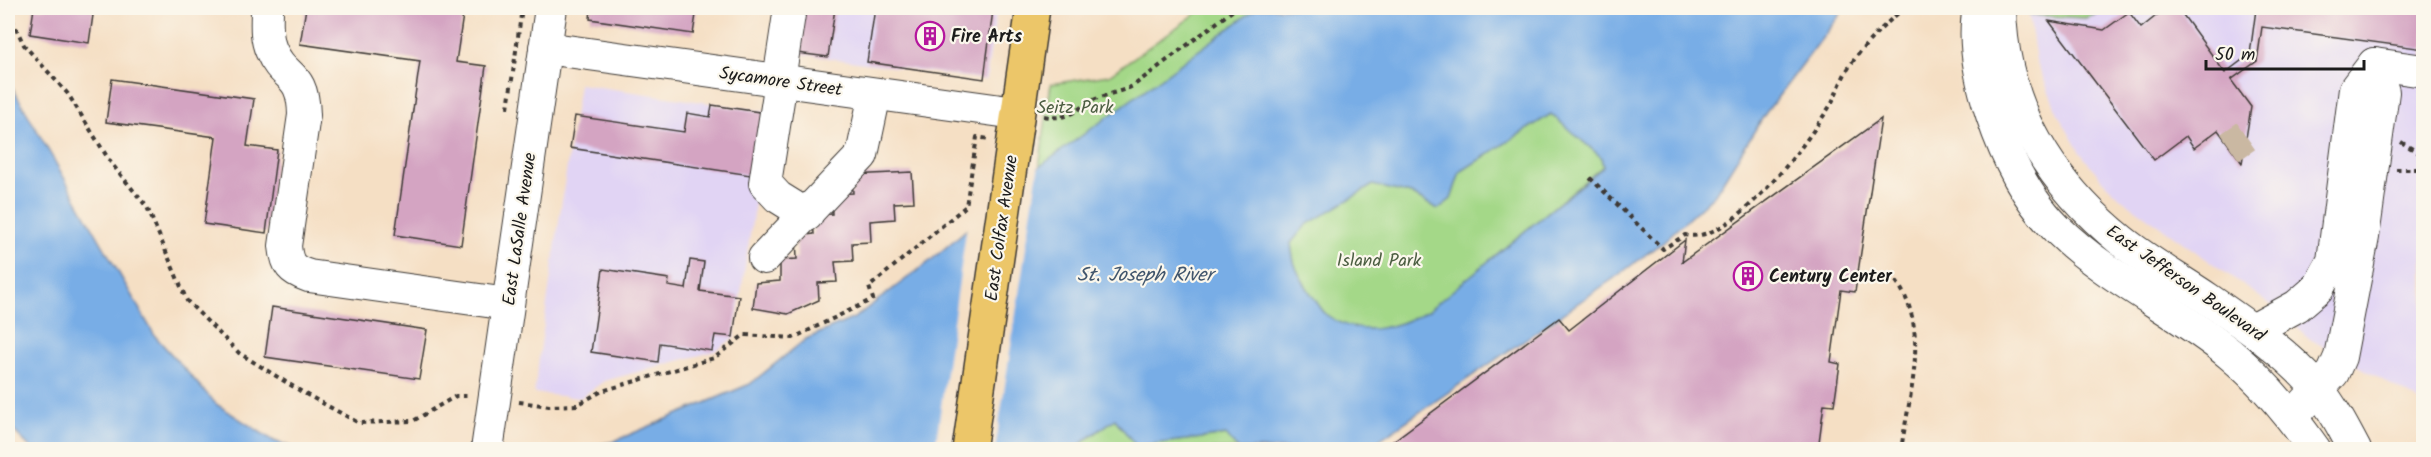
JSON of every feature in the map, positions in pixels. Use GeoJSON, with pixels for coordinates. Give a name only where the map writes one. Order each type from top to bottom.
{"type":"FeatureCollection","features":[{"type":"Feature","properties":{"kind":"main road","name":"East Colfax Avenue"},"geometry":{"type":"LineString","coordinates":[[969,450],[1013,146],[1029,115],[1033,8]]}},
{"type":"Feature","properties":{"kind":"street"},"geometry":{"type":"LineString","coordinates":[[267,8],[266,31],[271,50],[296,79],[304,94],[304,115],[285,246],[287,260],[293,271],[309,276],[508,304]]}},
{"type":"Feature","properties":{"kind":"street","name":"East LaSalle Avenue"},"geometry":{"type":"LineString","coordinates":[[487,450],[551,8]]}},
{"type":"Feature","properties":{"kind":"street"},"geometry":{"type":"LineString","coordinates":[[790,8],[765,183],[778,197],[807,215]]}},
{"type":"Feature","properties":{"kind":"street","name":"East Jefferson Boulevard"},"geometry":{"type":"LineString","coordinates":[[1979,8],[1976,22],[1978,57],[1987,100],[2001,141],[2016,173],[2039,208],[2084,252],[2230,354],[2265,386],[2292,417],[2315,450]]}},
{"type":"Feature","properties":{"kind":"street","name":"East Jefferson Boulevard"},"geometry":{"type":"LineString","coordinates":[[2000,8],[2005,61],[2013,87],[2026,124],[2049,167],[2089,212],[2123,242],[2272,344],[2318,389],[2355,450]]}},
{"type":"Feature","properties":{"kind":"street","name":"Sycamore Street"},"geometry":{"type":"LineString","coordinates":[[545,48],[1029,115]]}},
{"type":"Feature","properties":{"kind":"street"},"geometry":{"type":"LineString","coordinates":[[2292,417],[2333,373],[2340,357],[2363,237],[2383,93],[2374,64]]}},
{"type":"Feature","properties":{"kind":"street"},"geometry":{"type":"LineString","coordinates":[[2253,330],[2297,306],[2318,288],[2333,261],[2355,89],[2374,64]]}},
{"type":"Feature","properties":{"kind":"street"},"geometry":{"type":"LineString","coordinates":[[2374,64],[2424,71]]}},
{"type":"Feature","properties":{"kind":"street"},"geometry":{"type":"LineString","coordinates":[[764,258],[862,155],[875,94]]}},
{"type":"Feature","properties":{"kind":"path"},"geometry":{"type":"LineString","coordinates":[[1029,115],[1067,118],[1101,97],[1133,86],[1236,8]]}},
{"type":"Feature","properties":{"kind":"path"},"geometry":{"type":"LineString","coordinates":[[1590,178],[1664,249],[1685,235],[1696,238],[1708,235],[1754,203],[1794,157],[1830,105],[1846,72],[1875,34],[1904,8]]}},
{"type":"Feature","properties":{"kind":"path"},"geometry":{"type":"LineString","coordinates":[[8,11],[24,45],[68,94],[111,163],[147,207],[187,301],[238,352],[302,392],[359,423],[413,421],[456,396],[494,402],[549,406],[577,405],[602,390],[714,358],[744,335],[793,338],[873,299],[869,287],[966,206],[976,137]]}},
{"type":"Feature","properties":{"kind":"path"},"geometry":{"type":"LineString","coordinates":[[2396,139],[2424,156]]}},
{"type":"Feature","properties":{"kind":"path"},"geometry":{"type":"LineString","coordinates":[[2392,169],[2424,169]]}},
{"type":"Feature","properties":{"kind":"path"},"geometry":{"type":"LineString","coordinates":[[1896,281],[1909,303],[1916,333],[1901,450]]}},
{"type":"Feature","properties":{"kind":"shaded area","name":"Fire Arts"},"geometry":{"type":"Polygon","coordinates":[[[793,8],[997,8],[986,80],[786,52],[793,8]]]}},
{"type":"Feature","properties":{"kind":"shaded area"},"geometry":{"type":"Polygon","coordinates":[[[2116,8],[2423,8],[2423,403],[2310,339],[2274,307],[2123,200],[2103,181],[2079,151],[2058,114],[2036,60],[2029,15],[2085,18],[2116,8]]]}},
{"type":"Feature","properties":{"kind":"shaded area"},"geometry":{"type":"Polygon","coordinates":[[[579,84],[769,112],[734,338],[715,351],[604,381],[580,398],[534,393],[579,84]]]}},
{"type":"Feature","properties":{"kind":"green space","name":"Seitz Park"},"geometry":{"type":"Polygon","coordinates":[[[1204,8],[1257,8],[1039,167],[1051,84],[1109,75],[1204,8]]]}},
{"type":"Feature","properties":{"kind":"green space"},"geometry":{"type":"Polygon","coordinates":[[[2030,8],[2116,8],[2085,18],[2029,15],[2030,8]]]}},
{"type":"Feature","properties":{"kind":"green space","name":"Island Park"},"geometry":{"type":"Polygon","coordinates":[[[1551,114],[1601,157],[1603,166],[1429,311],[1392,326],[1366,329],[1341,323],[1323,311],[1299,275],[1293,258],[1291,243],[1306,224],[1373,185],[1411,194],[1438,209],[1451,199],[1460,172],[1551,114]]]}},
{"type":"Feature","properties":{"kind":"green space"},"geometry":{"type":"Polygon","coordinates":[[[1115,419],[1136,446],[1227,435],[1238,449],[1073,450],[1115,419]]]}},
{"type":"Feature","properties":{"kind":"water","name":"St. Joseph River"},"geometry":{"type":"Polygon","coordinates":[[[1257,8],[1845,8],[1765,114],[1715,194],[1664,241],[1613,279],[1366,449],[1238,449],[1226,435],[1136,446],[1115,419],[1073,449],[570,450],[612,442],[750,384],[806,339],[854,318],[930,261],[1039,167],[1257,8]],[[1551,114],[1460,172],[1451,199],[1438,209],[1411,194],[1373,185],[1306,225],[1291,243],[1297,270],[1323,311],[1341,323],[1366,329],[1404,322],[1429,310],[1603,167],[1601,157],[1551,114]]]}},
{"type":"Feature","properties":{"kind":"water"},"geometry":{"type":"Polygon","coordinates":[[[8,80],[155,336],[216,404],[274,441],[296,449],[32,449],[8,425],[8,80]]]}},
{"type":"Feature","properties":{"kind":"pier"},"geometry":{"type":"Polygon","coordinates":[[[1039,163],[995,450],[935,449],[967,225],[1039,163]]]}},
{"type":"Feature","properties":{"kind":"building"},"geometry":{"type":"Polygon","coordinates":[[[34,8],[94,8],[89,43],[30,34],[34,8]]]}},
{"type":"Feature","properties":{"kind":"building"},"geometry":{"type":"Polygon","coordinates":[[[306,8],[464,8],[456,62],[486,66],[461,245],[395,235],[420,61],[300,44],[306,8]]]}},
{"type":"Feature","properties":{"kind":"building"},"geometry":{"type":"Polygon","coordinates":[[[591,8],[697,8],[693,34],[590,19],[591,8]]]}},
{"type":"Feature","properties":{"kind":"building"},"geometry":{"type":"Polygon","coordinates":[[[795,8],[835,8],[828,57],[789,52],[795,8]]]}},
{"type":"Feature","properties":{"kind":"building","name":"Fire Arts"},"geometry":{"type":"Polygon","coordinates":[[[875,8],[993,10],[984,79],[867,62],[875,8]]]}},
{"type":"Feature","properties":{"kind":"building"},"geometry":{"type":"Polygon","coordinates":[[[2166,8],[2178,8],[2225,73],[2250,54],[2256,9],[2272,11],[2273,8],[2424,8],[2424,49],[2262,27],[2257,61],[2231,80],[2251,107],[2242,163],[2218,130],[2194,148],[2186,136],[2154,160],[2049,21],[2104,30],[2129,12],[2141,28],[2166,8]]]}},
{"type":"Feature","properties":{"kind":"building"},"geometry":{"type":"Polygon","coordinates":[[[112,79],[254,99],[247,146],[277,150],[266,233],[204,224],[216,137],[106,122],[112,79]]]}},
{"type":"Feature","properties":{"kind":"building"},"geometry":{"type":"Polygon","coordinates":[[[712,105],[766,113],[757,176],[570,148],[575,116],[684,132],[687,113],[710,117],[712,105]]]}},
{"type":"Feature","properties":{"kind":"building","name":"Century Center"},"geometry":{"type":"Polygon","coordinates":[[[1881,119],[1855,292],[1841,290],[1831,362],[1840,364],[1834,405],[1824,404],[1818,450],[1381,450],[1559,318],[1569,330],[1685,240],[1682,262],[1881,119]]]}},
{"type":"Feature","properties":{"kind":"building"},"geometry":{"type":"Polygon","coordinates":[[[912,172],[914,202],[894,203],[895,219],[870,221],[871,242],[852,243],[853,261],[835,262],[837,282],[818,283],[819,300],[788,314],[753,308],[756,283],[780,281],[780,260],[797,259],[796,236],[814,234],[813,215],[832,214],[831,194],[853,193],[852,175],[912,172]]]}},
{"type":"Feature","properties":{"kind":"building"},"geometry":{"type":"Polygon","coordinates":[[[690,260],[704,262],[700,291],[739,296],[733,337],[715,335],[712,351],[660,343],[658,362],[591,352],[603,269],[669,279],[668,286],[686,289],[690,260]]]}},
{"type":"Feature","properties":{"kind":"building"},"geometry":{"type":"Polygon","coordinates":[[[272,307],[427,330],[419,379],[265,357],[272,307]]]}},
{"type":"Feature","properties":{"kind":"tunnel"},"geometry":{"type":"LineString","coordinates":[[2230,147],[2246,136]]}},
{"type":"Feature","properties":{"kind":"place","name":"Fire Arts"},"geometry":{"type":"Point","coordinates":[930,36]}},
{"type":"Feature","properties":{"kind":"place","name":"Century Center"},"geometry":{"type":"Point","coordinates":[1748,276]}}]}
